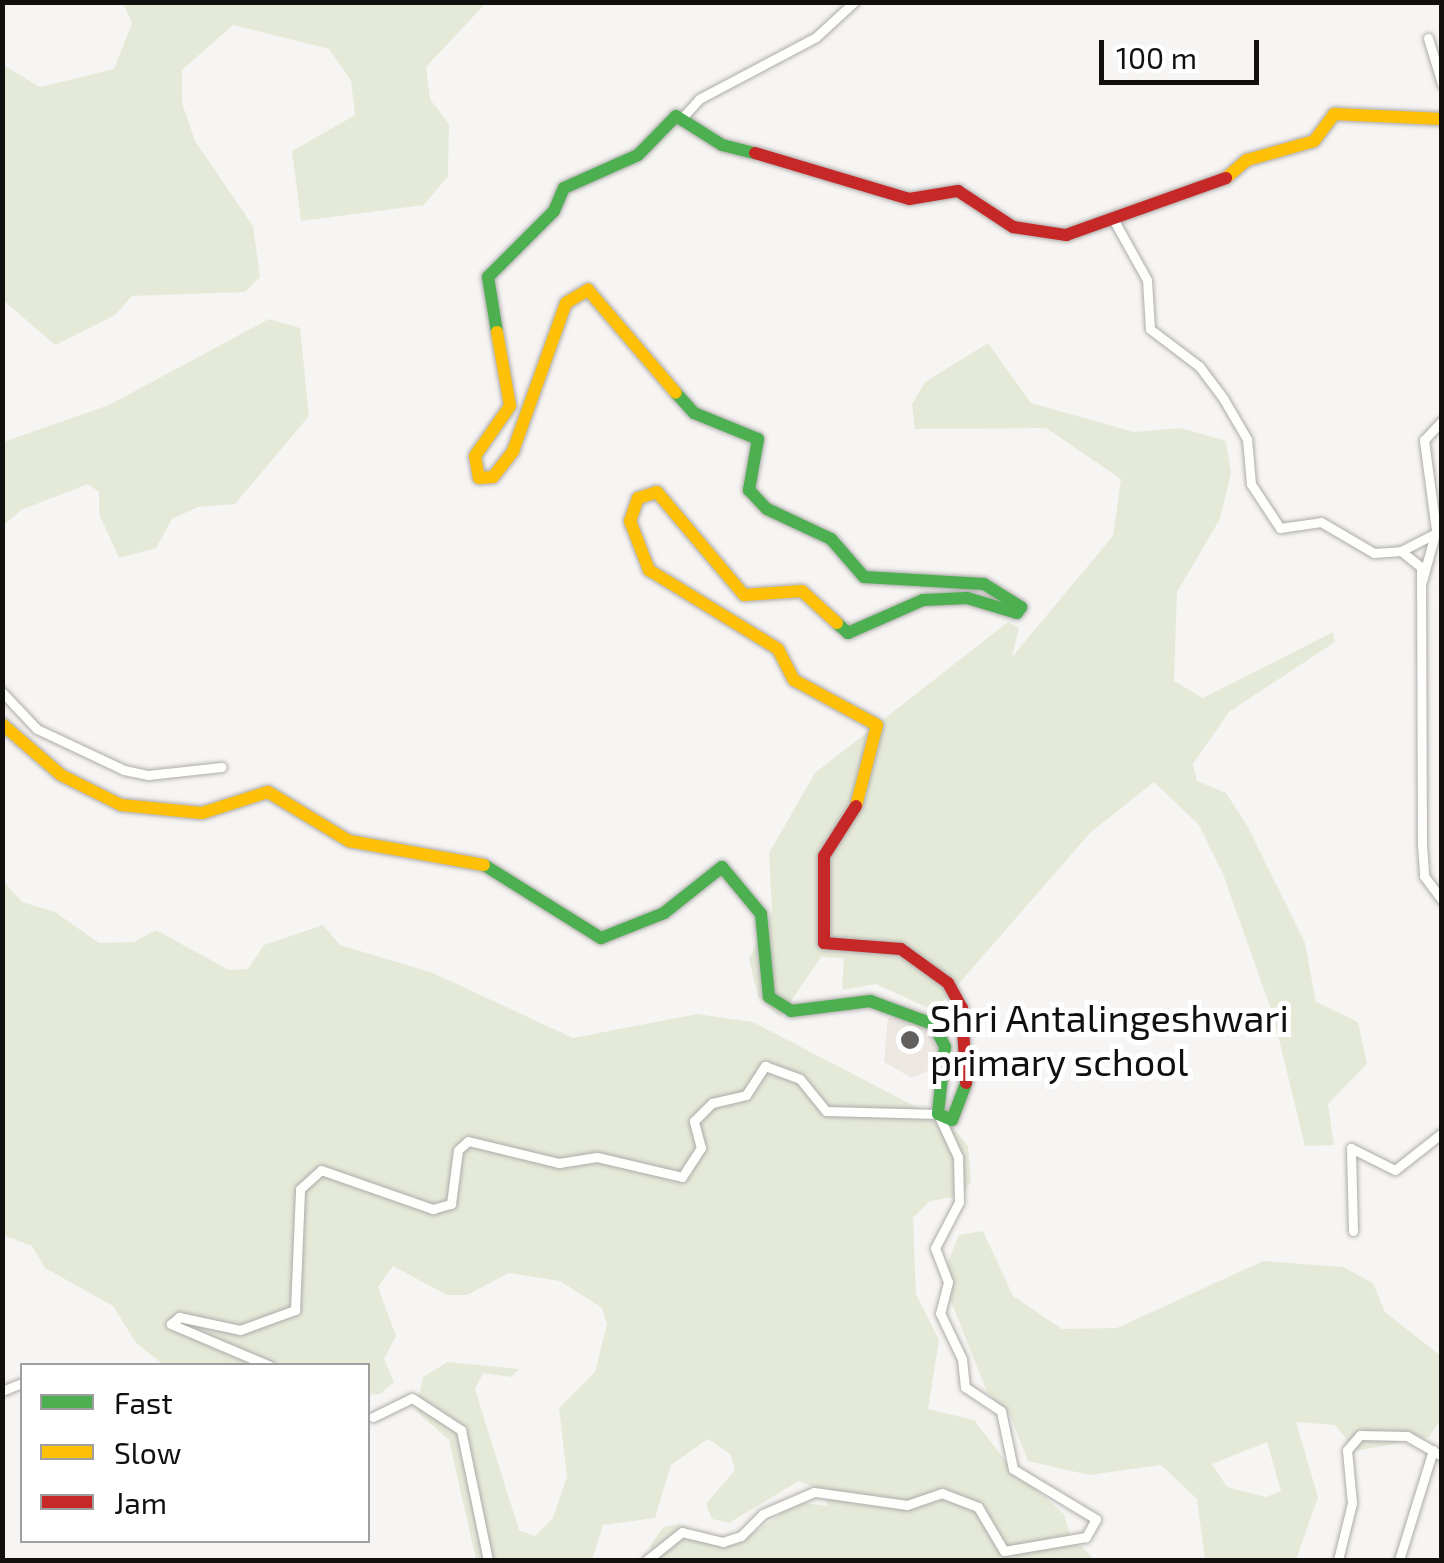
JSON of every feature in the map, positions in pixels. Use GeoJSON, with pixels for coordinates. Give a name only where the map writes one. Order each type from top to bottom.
{"type":"FeatureCollection","features":[{"type":"Feature","properties":{"kind":"street"},"geometry":{"type":"LineString","coordinates":[[263,1363],[171,1324],[179,1317],[240,1330],[296,1310],[300,1189],[321,1170],[433,1209],[451,1204],[458,1150],[468,1142],[559,1164],[597,1157],[682,1177],[701,1148],[694,1121],[712,1103],[746,1095],[765,1066],[800,1079],[826,1111],[938,1114],[952,1120],[964,1100],[968,1057],[962,1008],[948,983],[901,949],[824,943],[824,856],[862,797],[877,725],[794,680],[778,649],[648,570],[630,520],[638,498],[657,492],[744,594],[802,591],[848,634],[923,600],[967,598],[1017,613],[1016,600],[984,584],[864,578],[831,539],[767,509],[749,490],[758,440],[694,414],[588,290],[566,303],[513,451],[493,477],[473,470],[510,406],[488,278],[554,211],[564,188],[638,156],[667,120],[682,118],[699,99],[816,37],[854,2]]}},
{"type":"Feature","properties":{"kind":"street"},"geometry":{"type":"LineString","coordinates":[[1428,38],[1442,84]]}},
{"type":"Feature","properties":{"kind":"street"},"geometry":{"type":"LineString","coordinates":[[682,118],[722,145],[853,176],[909,199],[958,191],[1013,228],[1066,235],[1111,214],[1194,193],[1247,160],[1314,141],[1334,114],[1442,119]]}},
{"type":"Feature","properties":{"kind":"street"},"geometry":{"type":"LineString","coordinates":[[1111,214],[1146,280],[1150,328],[1199,366],[1223,398],[1246,439],[1251,484],[1280,528],[1321,522],[1374,553],[1401,550],[1439,530]]}},
{"type":"Feature","properties":{"kind":"street"},"geometry":{"type":"LineString","coordinates":[[1416,592],[1434,558],[1439,530],[1424,440],[1442,421]]}},
{"type":"Feature","properties":{"kind":"street"},"geometry":{"type":"LineString","coordinates":[[1401,550],[1421,567],[1416,592],[1424,876],[1442,900]]}},
{"type":"Feature","properties":{"kind":"street"},"geometry":{"type":"LineString","coordinates":[[2,692],[37,729],[124,770],[148,775],[222,767]]}},
{"type":"Feature","properties":{"kind":"street"},"geometry":{"type":"LineString","coordinates":[[2,724],[60,775],[121,805],[202,813],[268,792],[349,842],[392,854],[477,860],[601,938],[664,912],[702,876],[722,867],[761,914],[769,998],[818,1012],[870,1001],[933,1024],[945,1047],[938,1114],[958,1157],[959,1202],[936,1248],[948,1282],[940,1312],[962,1359],[964,1387],[1001,1411],[1012,1469],[1096,1519],[1086,1537],[1004,1551],[978,1507],[942,1493],[907,1505],[814,1492],[763,1514],[741,1536],[723,1542],[682,1532],[647,1560]]}},
{"type":"Feature","properties":{"kind":"street"},"geometry":{"type":"LineString","coordinates":[[1353,1230],[1351,1148],[1395,1170],[1424,1140],[1442,1134]]}},
{"type":"Feature","properties":{"kind":"street"},"geometry":{"type":"LineString","coordinates":[[370,1418],[412,1398],[461,1430],[488,1560]]}},
{"type":"Feature","properties":{"kind":"street"},"geometry":{"type":"LineString","coordinates":[[1338,1560],[1352,1503],[1346,1450],[1360,1436],[1407,1436],[1438,1453],[1399,1560]]}},
{"type":"Feature","properties":{"kind":"shaded area","name":"Shri Antalingeshwari primary school"},"geometry":{"type":"Polygon","coordinates":[[[888,1018],[925,1018],[943,1064],[912,1078],[884,1062],[888,1018]]]}},
{"type":"Feature","properties":{"kind":"green space"},"geometry":{"type":"Polygon","coordinates":[[[123,3],[486,3],[426,67],[430,99],[449,124],[448,176],[424,205],[301,221],[292,151],[355,115],[351,81],[329,49],[233,25],[182,70],[182,103],[195,141],[253,226],[260,277],[245,292],[132,296],[115,315],[55,345],[3,300],[3,65],[40,87],[114,69],[132,23],[123,3]]]}},
{"type":"Feature","properties":{"kind":"green space"},"geometry":{"type":"Polygon","coordinates":[[[269,319],[300,328],[309,416],[235,504],[198,507],[172,519],[156,548],[119,558],[99,514],[99,492],[88,484],[21,510],[3,526],[3,442],[109,405],[269,319]]]}},
{"type":"Feature","properties":{"kind":"green space"},"geometry":{"type":"Polygon","coordinates":[[[988,343],[1031,403],[1134,432],[1181,428],[1226,441],[1231,473],[1220,519],[1177,592],[1174,681],[1203,698],[1333,632],[1335,642],[1229,712],[1193,764],[1197,781],[1226,793],[1248,827],[1305,943],[1316,1002],[1358,1022],[1367,1064],[1328,1104],[1334,1145],[1305,1146],[1273,1015],[1223,874],[1199,825],[1154,782],[1090,833],[935,1011],[876,984],[842,990],[844,958],[821,957],[780,1017],[758,997],[749,959],[772,912],[769,853],[815,773],[1008,622],[1019,628],[1012,657],[1113,536],[1121,479],[1046,428],[915,429],[912,404],[925,382],[988,343]]]}},
{"type":"Feature","properties":{"kind":"green space"},"geometry":{"type":"Polygon","coordinates":[[[5,883],[22,902],[55,912],[99,943],[134,942],[156,930],[229,970],[248,969],[264,945],[323,925],[340,945],[433,973],[573,1038],[697,1014],[753,1022],[951,1125],[968,1146],[971,1182],[960,1196],[930,1201],[913,1218],[916,1294],[939,1340],[928,1409],[974,1420],[1011,1468],[1064,1514],[1071,1536],[1095,1560],[657,1560],[650,1546],[663,1527],[680,1524],[718,1544],[755,1532],[798,1502],[828,1506],[824,1491],[799,1481],[729,1523],[712,1519],[706,1504],[735,1470],[730,1454],[708,1439],[671,1465],[655,1518],[603,1525],[592,1560],[476,1560],[449,1440],[416,1411],[423,1377],[448,1362],[519,1369],[511,1377],[483,1373],[475,1389],[519,1530],[535,1536],[553,1518],[567,1477],[559,1408],[595,1372],[607,1324],[602,1308],[560,1281],[509,1273],[467,1295],[447,1295],[393,1266],[378,1287],[396,1336],[384,1359],[394,1382],[380,1394],[370,1395],[370,1363],[161,1363],[136,1343],[113,1306],[45,1268],[32,1246],[3,1235],[5,883]]]}},
{"type":"Feature","properties":{"kind":"green space"},"geometry":{"type":"Polygon","coordinates":[[[983,1231],[1013,1296],[1062,1329],[1117,1328],[1263,1261],[1343,1267],[1373,1283],[1385,1312],[1441,1356],[1441,1419],[1429,1437],[1356,1451],[1335,1425],[1296,1422],[1318,1497],[1296,1560],[1205,1560],[1197,1499],[1161,1465],[1089,1475],[1028,1461],[1010,1415],[987,1392],[950,1299],[948,1261],[959,1235],[983,1231]],[[1267,1442],[1212,1464],[1227,1487],[1266,1497],[1281,1491],[1267,1442]]]}},
{"type":"Feature","properties":{"kind":"traffic: fast"},"geometry":{"type":"LineString","coordinates":[[497,332],[488,277],[554,211],[564,188],[638,155],[676,116],[722,145],[755,153]]}},
{"type":"Feature","properties":{"kind":"traffic: fast"},"geometry":{"type":"LineString","coordinates":[[676,393],[694,413],[758,439],[749,490],[767,509],[831,539],[864,577],[984,584],[1021,607],[1017,613],[967,598],[923,600],[848,633],[837,623]]}},
{"type":"Feature","properties":{"kind":"traffic: fast"},"geometry":{"type":"LineString","coordinates":[[484,865],[601,938],[664,913],[722,867],[761,914],[769,997],[791,1011],[870,1001],[933,1024],[945,1047],[938,1114],[952,1120],[966,1083]]}},
{"type":"Feature","properties":{"kind":"traffic: slow"},"geometry":{"type":"LineString","coordinates":[[1226,178],[1247,160],[1314,141],[1334,114],[1442,119]]}},
{"type":"Feature","properties":{"kind":"traffic: slow"},"geometry":{"type":"LineString","coordinates":[[497,332],[510,406],[475,456],[479,478],[493,477],[513,451],[566,303],[588,290],[676,393]]}},
{"type":"Feature","properties":{"kind":"traffic: slow"},"geometry":{"type":"LineString","coordinates":[[837,623],[802,591],[744,595],[657,492],[638,498],[630,521],[649,570],[778,649],[794,680],[877,725],[856,806]]}},
{"type":"Feature","properties":{"kind":"traffic: slow"},"geometry":{"type":"LineString","coordinates":[[2,724],[61,775],[121,805],[202,813],[268,792],[349,841],[484,865]]}},
{"type":"Feature","properties":{"kind":"traffic: jam"},"geometry":{"type":"LineString","coordinates":[[755,153],[909,199],[958,191],[1013,227],[1066,235],[1226,178]]}},
{"type":"Feature","properties":{"kind":"traffic: jam"},"geometry":{"type":"LineString","coordinates":[[856,806],[824,856],[824,943],[901,949],[948,983],[962,1008],[966,1083]]}},
{"type":"Feature","properties":{"kind":"place","name":"Shri Antalingeshwari primary school"},"geometry":{"type":"Point","coordinates":[910,1040]}}]}
